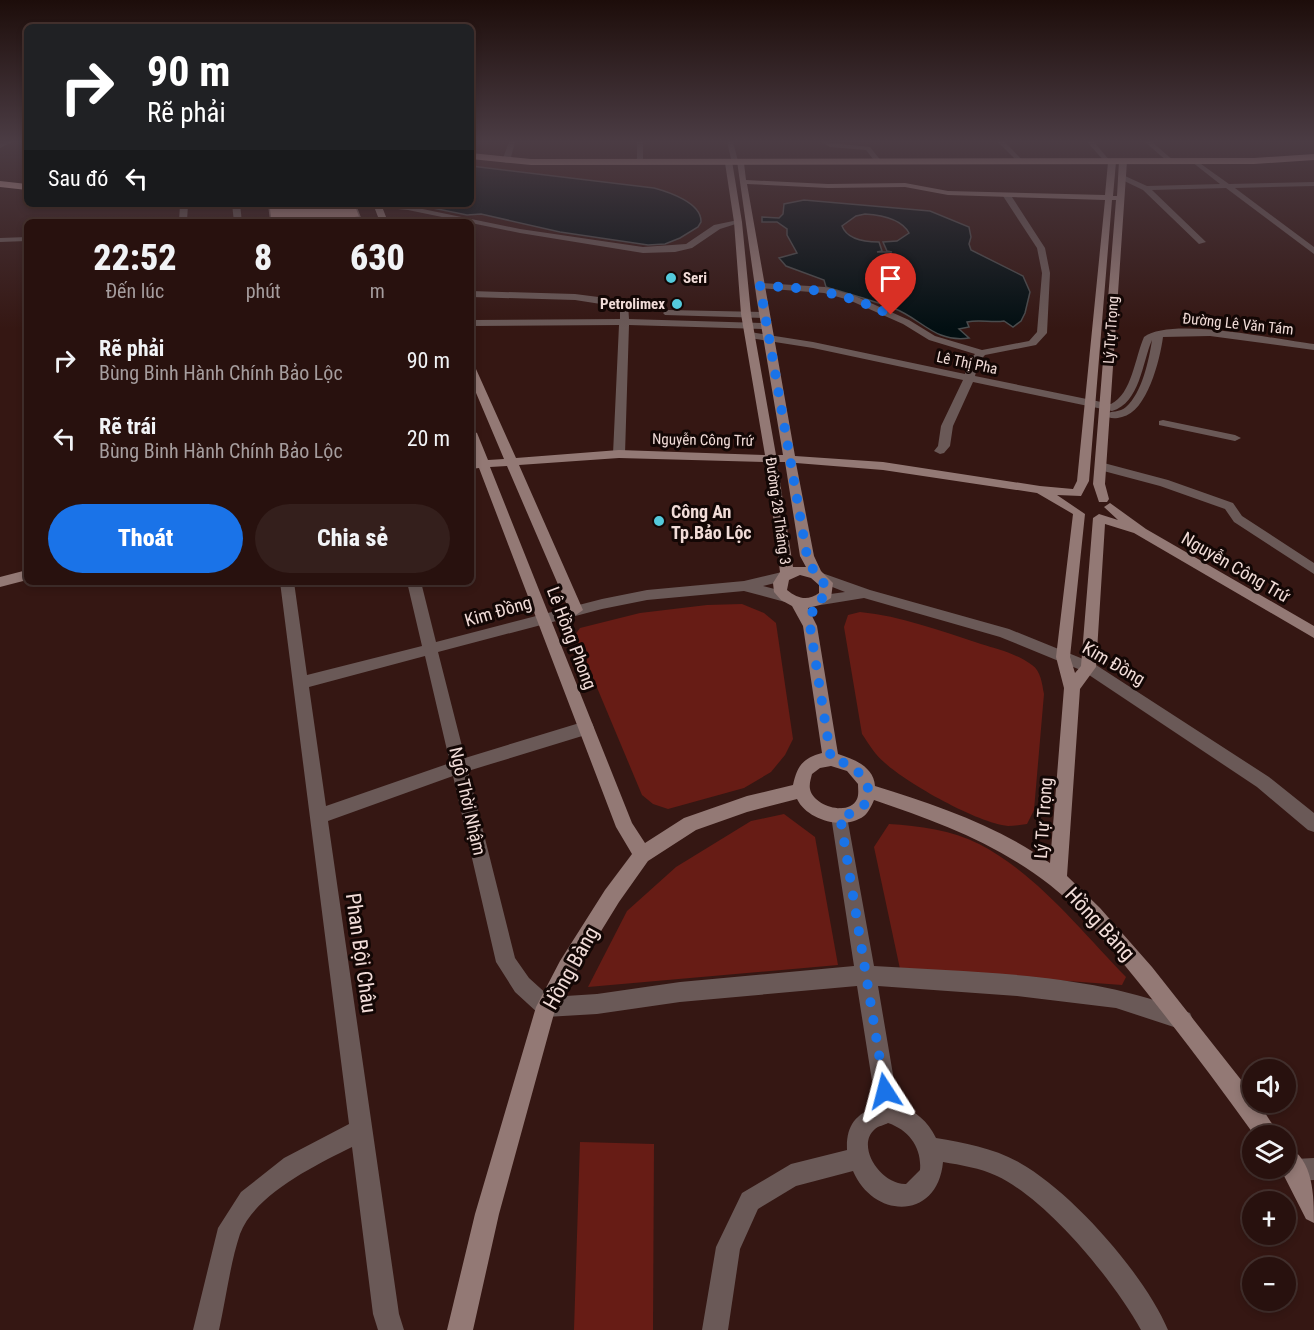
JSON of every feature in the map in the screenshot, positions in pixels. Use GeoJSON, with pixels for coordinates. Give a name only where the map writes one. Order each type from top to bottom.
{"type":"FeatureCollection","features":[{"type":"Feature","properties":{"kind":"street","name":"Đường 28 Tháng 3"},"geometry":{"type":"LineString","coordinates":[[737,204],[749,329],[771,458],[784,575]]}},
{"type":"Feature","properties":{"kind":"street","name":"Đường 28 Tháng 3"},"geometry":{"type":"LineString","coordinates":[[747,204],[807,556],[819,576]]}},
{"type":"Feature","properties":{"kind":"street"},"geometry":{"type":"LineString","coordinates":[[940,452],[944,446],[947,426],[968,382],[973,362],[982,353],[1032,343],[1042,333],[1046,273],[1041,248],[1012,204]]}},
{"type":"Feature","properties":{"kind":"street","name":"Lý Tự Trọng"},"geometry":{"type":"LineString","coordinates":[[1058,879],[1072,688],[1063,657],[1076,512],[1068,501],[1072,495],[1077,493],[1083,481],[1114,204]]}},
{"type":"Feature","properties":{"kind":"street","name":"Lý Tự Trọng"},"geometry":{"type":"LineString","coordinates":[[1106,503],[1099,484],[1106,412],[1115,204]]}},
{"type":"Feature","properties":{"kind":"street"},"geometry":{"type":"LineString","coordinates":[[1163,204],[1202,242]]}},
{"type":"Feature","properties":{"kind":"street"},"geometry":{"type":"LineString","coordinates":[[1251,204],[1314,251]]}},
{"type":"Feature","properties":{"kind":"street"},"geometry":{"type":"LineString","coordinates":[[400,207],[461,219]]}},
{"type":"Feature","properties":{"kind":"street"},"geometry":{"type":"LineString","coordinates":[[474,222],[539,235],[643,250],[689,246],[717,227],[738,222]]}},
{"type":"Feature","properties":{"kind":"street"},"geometry":{"type":"LineString","coordinates":[[0,240],[24,239]]}},
{"type":"Feature","properties":{"kind":"street"},"geometry":{"type":"LineString","coordinates":[[742,265],[757,265]]}},
{"type":"Feature","properties":{"kind":"street","name":"Lê Thị Pha"},"geometry":{"type":"LineString","coordinates":[[760,286],[825,290],[852,298],[906,322],[932,338],[982,353]]}},
{"type":"Feature","properties":{"kind":"street"},"geometry":{"type":"LineString","coordinates":[[474,294],[606,300],[626,306],[619,454]]}},
{"type":"Feature","properties":{"kind":"street"},"geometry":{"type":"LineString","coordinates":[[606,300],[606,322]]}},
{"type":"Feature","properties":{"kind":"street"},"geometry":{"type":"LineString","coordinates":[[474,323],[606,322],[625,318],[767,330],[968,382],[1106,412]]}},
{"type":"Feature","properties":{"kind":"street"},"geometry":{"type":"LineString","coordinates":[[749,329],[767,330]]}},
{"type":"Feature","properties":{"kind":"street","name":"Đường Lê Văn Tám"},"geometry":{"type":"LineString","coordinates":[[1106,412],[1122,415],[1132,409],[1150,367],[1158,342],[1158,334],[1192,332],[1314,347]]}},
{"type":"Feature","properties":{"kind":"street","name":"Lê Hồng Phong"},"geometry":{"type":"LineString","coordinates":[[474,376],[576,610]]}},
{"type":"Feature","properties":{"kind":"street"},"geometry":{"type":"LineString","coordinates":[[1163,423],[1235,438]]}},
{"type":"Feature","properties":{"kind":"street","name":"Lê Hồng Phong"},"geometry":{"type":"LineString","coordinates":[[474,448],[477,464],[544,618],[625,827],[642,855]]}},
{"type":"Feature","properties":{"kind":"street","name":"Nguyễn Công Trứ"},"geometry":{"type":"LineString","coordinates":[[477,464],[619,454],[771,458],[900,468],[1040,490],[1090,493],[1141,532],[1314,633]]}},
{"type":"Feature","properties":{"kind":"street"},"geometry":{"type":"LineString","coordinates":[[1100,466],[1194,493],[1229,506],[1238,519],[1314,568]]}},
{"type":"Feature","properties":{"kind":"street","name":"Nguyễn Công Trứ"},"geometry":{"type":"LineString","coordinates":[[1040,490],[1076,512],[1141,532]]}},
{"type":"Feature","properties":{"kind":"street"},"geometry":{"type":"LineString","coordinates":[[1072,688],[1088,667],[1099,518],[1109,514],[1106,503]]}},
{"type":"Feature","properties":{"kind":"street"},"geometry":{"type":"LineString","coordinates":[[810,626],[792,600],[779,587],[784,575],[800,570],[819,576],[827,590],[817,601],[810,626],[831,759]]}},
{"type":"Feature","properties":{"kind":"street"},"geometry":{"type":"LineString","coordinates":[[0,582],[24,575]]}},
{"type":"Feature","properties":{"kind":"street","name":"Kim Đồng"},"geometry":{"type":"LineString","coordinates":[[301,684],[576,610],[647,595],[744,586],[784,575]]}},
{"type":"Feature","properties":{"kind":"street","name":"Kim Đồng"},"geometry":{"type":"LineString","coordinates":[[819,576],[866,594],[1004,633],[1088,667],[1263,783],[1314,824]]}},
{"type":"Feature","properties":{"kind":"street","name":"Phan Bội Châu"},"geometry":{"type":"LineString","coordinates":[[287,585],[386,1314],[391,1330]]}},
{"type":"Feature","properties":{"kind":"street","name":"Ngô Thời Nhậm"},"geometry":{"type":"LineString","coordinates":[[415,585],[506,962],[522,985],[546,1007]]}},
{"type":"Feature","properties":{"kind":"street","name":"Kim Đồng"},"geometry":{"type":"LineString","coordinates":[[744,586],[792,600]]}},
{"type":"Feature","properties":{"kind":"street","name":"Kim Đồng"},"geometry":{"type":"LineString","coordinates":[[817,601],[866,594]]}},
{"type":"Feature","properties":{"kind":"street"},"geometry":{"type":"LineString","coordinates":[[792,600],[817,601]]}},
{"type":"Feature","properties":{"kind":"street"},"geometry":{"type":"LineString","coordinates":[[319,816],[459,766],[586,728]]}},
{"type":"Feature","properties":{"kind":"street"},"geometry":{"type":"LineString","coordinates":[[831,759],[853,766],[861,773],[868,791],[866,802],[860,810],[851,815],[840,816],[818,810],[810,804],[802,790],[802,777],[812,763],[831,759]]}},
{"type":"Feature","properties":{"kind":"street","name":"Hồng Bàng"},"geometry":{"type":"LineString","coordinates":[[460,1330],[488,1214],[546,1007],[567,968],[612,896],[642,855],[690,824],[747,804],[802,790]]}},
{"type":"Feature","properties":{"kind":"street","name":"Hồng Bàng"},"geometry":{"type":"LineString","coordinates":[[868,791],[941,816],[1006,846],[1058,879],[1092,912],[1184,1021],[1261,1125]]}},
{"type":"Feature","properties":{"kind":"street"},"geometry":{"type":"LineString","coordinates":[[840,816],[888,1112]]}},
{"type":"Feature","properties":{"kind":"street"},"geometry":{"type":"LineString","coordinates":[[546,1007],[597,1004],[680,992],[866,975],[1017,986],[1116,998],[1184,1021]]}},
{"type":"Feature","properties":{"kind":"street"},"geometry":{"type":"LineString","coordinates":[[888,1112],[911,1121],[920,1131],[928,1148],[931,1169],[927,1181],[919,1190],[909,1195],[897,1196],[884,1192],[872,1183],[859,1158],[857,1143],[860,1130],[867,1121],[877,1114],[888,1112]]}},
{"type":"Feature","properties":{"kind":"street"},"geometry":{"type":"LineString","coordinates":[[206,1330],[230,1228],[249,1200],[292,1166],[361,1130]]}},
{"type":"Feature","properties":{"kind":"street"},"geometry":{"type":"LineString","coordinates":[[928,1148],[972,1156],[1013,1171],[1060,1208],[1110,1265],[1155,1330]]}},
{"type":"Feature","properties":{"kind":"street"},"geometry":{"type":"LineString","coordinates":[[716,1330],[717,1308],[728,1247],[750,1201],[791,1176],[859,1158]]}},
{"type":"Feature","properties":{"kind":"street"},"geometry":{"type":"LineString","coordinates":[[1298,1165],[1314,1211]]}},
{"type":"Feature","properties":{"kind":"shaded area"},"geometry":{"type":"Polygon","coordinates":[[[474,204],[691,204],[700,215],[701,222],[698,227],[680,238],[665,244],[648,245],[560,232],[481,214],[467,215],[428,207],[474,207],[474,204]]]}},
{"type":"Feature","properties":{"kind":"shaded area"},"geometry":{"type":"Polygon","coordinates":[[[784,204],[851,204],[930,211],[969,227],[971,250],[1023,276],[1030,292],[1025,313],[1021,321],[1013,327],[1004,321],[967,322],[969,327],[959,329],[969,338],[946,337],[928,329],[903,312],[826,287],[824,280],[786,266],[779,258],[797,253],[787,235],[787,229],[777,222],[762,222],[762,217],[779,218],[783,214],[784,204]],[[865,214],[856,216],[842,226],[852,237],[879,242],[882,251],[877,252],[892,252],[887,251],[883,242],[897,241],[909,233],[901,224],[883,216],[865,214]]]}},
{"type":"Feature","properties":{"kind":"shaded area"},"geometry":{"type":"Polygon","coordinates":[[[742,604],[764,613],[776,623],[793,739],[785,755],[771,772],[744,788],[668,809],[653,804],[642,795],[575,635],[580,628],[640,613],[707,605],[742,604]]]}},
{"type":"Feature","properties":{"kind":"shaded area"},"geometry":{"type":"Polygon","coordinates":[[[860,612],[906,620],[936,629],[1007,652],[1035,668],[1041,678],[1044,694],[1034,810],[1027,824],[1008,826],[979,818],[910,781],[875,753],[862,734],[844,627],[848,615],[860,612]]]}},
{"type":"Feature","properties":{"kind":"shaded area"},"geometry":{"type":"Polygon","coordinates":[[[784,814],[815,837],[838,965],[588,987],[627,911],[676,867],[751,821],[784,814]]]}},
{"type":"Feature","properties":{"kind":"shaded area"},"geometry":{"type":"Polygon","coordinates":[[[889,824],[958,835],[1000,856],[1039,887],[1075,923],[1126,977],[1122,985],[900,969],[874,847],[889,824]]]}},
{"type":"Feature","properties":{"kind":"shaded area"},"geometry":{"type":"Polygon","coordinates":[[[580,1142],[654,1144],[653,1330],[574,1330],[580,1142]]]}},
{"type":"Feature","properties":{"kind":"building"},"geometry":{"type":"Polygon","coordinates":[[[269,207],[356,207],[360,217],[346,219],[271,219],[269,207]]]}},
{"type":"Feature","properties":{"kind":"place","name":"Seri"},"geometry":{"type":"Point","coordinates":[671,278]}},
{"type":"Feature","properties":{"kind":"place","name":"Petrolimex"},"geometry":{"type":"Point","coordinates":[677,304]}},
{"type":"Feature","properties":{"kind":"place","name":"Công An Tp.Bảo Lộc"},"geometry":{"type":"Point","coordinates":[659,521]}},
{"type":"Feature","properties":{"kind":"route"},"geometry":{"type":"LineString","coordinates":[[885,1091],[840,816],[851,815],[860,810],[866,802],[867,782],[853,766],[831,759],[810,626],[814,603],[821,600],[827,590],[826,584],[816,574],[807,556],[760,286],[825,290],[852,298],[891,315]]}}]}
